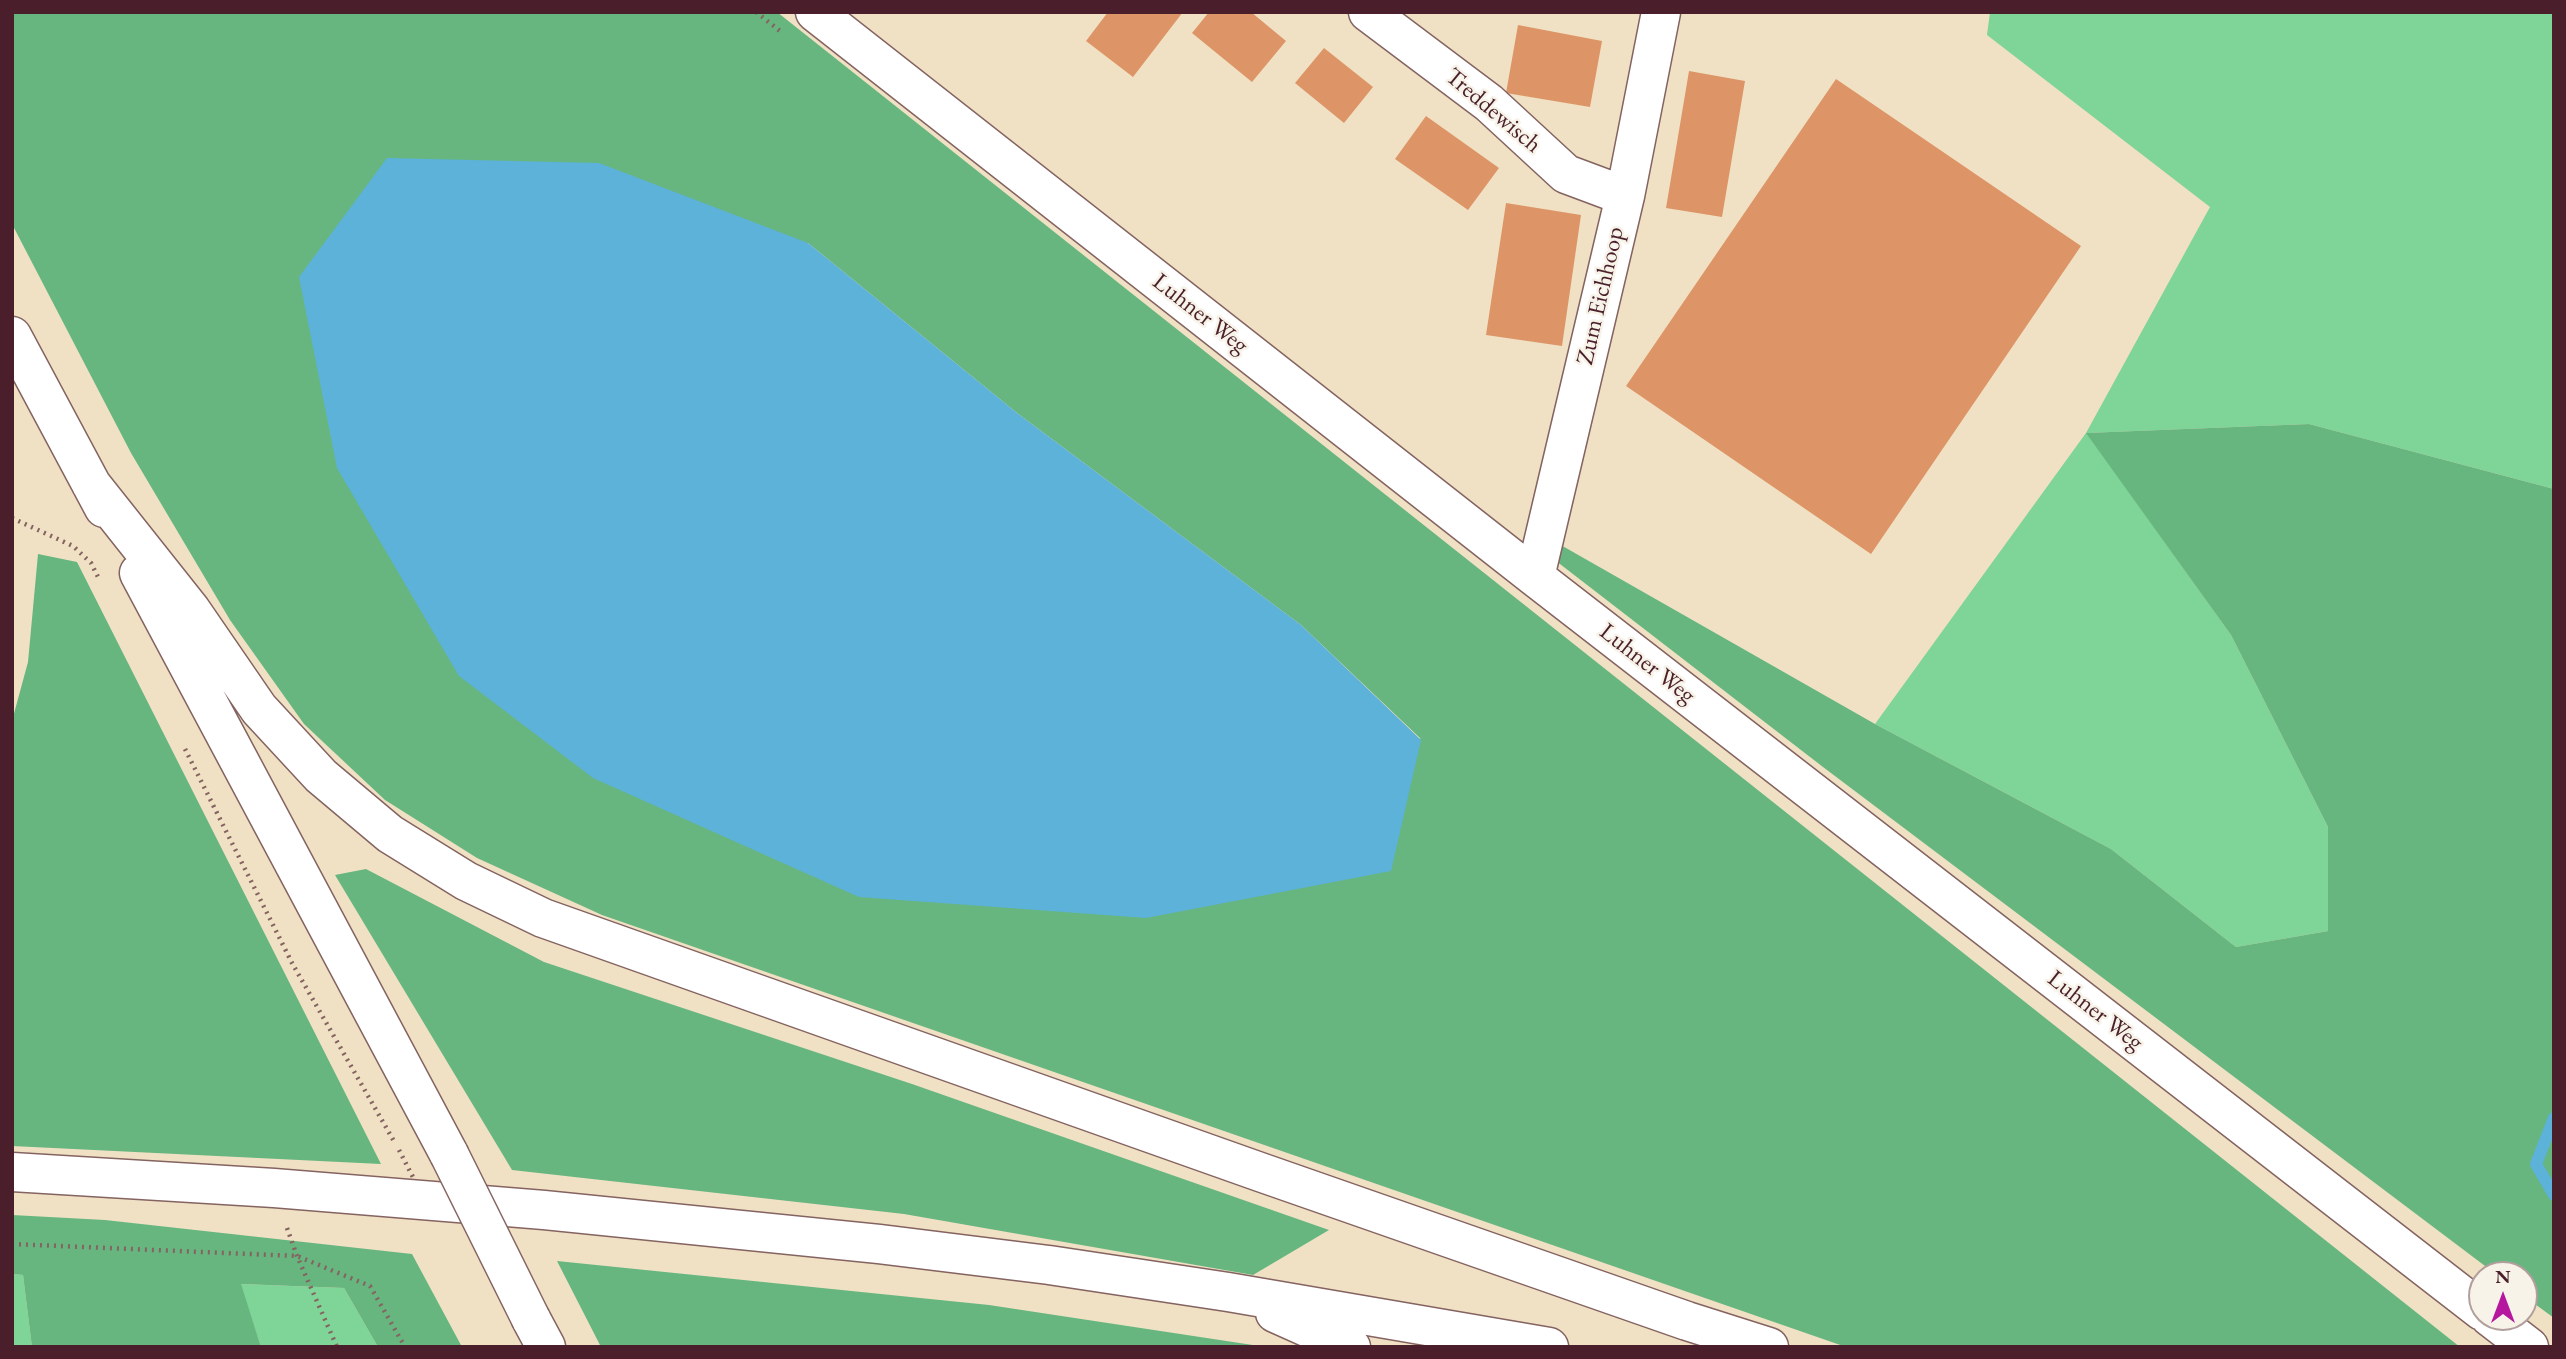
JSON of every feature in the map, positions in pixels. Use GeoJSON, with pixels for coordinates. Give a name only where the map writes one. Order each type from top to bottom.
{"type":"FeatureCollection","features":[{"type":"Feature","properties":{"kind":"main road","name":"Luhner Weg"},"geometry":{"type":"LineString","coordinates":[[815,12],[1535,577],[2468,1300]]}},
{"type":"Feature","properties":{"kind":"main road","name":"Treddewisch"},"geometry":{"type":"LineString","coordinates":[[1368,12],[1489,103],[1566,174],[1625,196]]}},
{"type":"Feature","properties":{"kind":"main road","name":"Zum Eichhoop"},"geometry":{"type":"LineString","coordinates":[[1535,577],[1625,196],[1661,12]]}},
{"type":"Feature","properties":{"kind":"main road"},"geometry":{"type":"LineString","coordinates":[[12,337],[449,1154],[538,1333]]}},
{"type":"Feature","properties":{"kind":"main road"},"geometry":{"type":"LineString","coordinates":[[91,484],[191,610],[259,709],[321,776],[390,834],[466,881],[543,918],[1286,1181],[1769,1347]]}},
{"type":"Feature","properties":{"kind":"main road"},"geometry":{"type":"LineString","coordinates":[[12,1172],[274,1188],[544,1210],[854,1241],[1049,1265],[1228,1292],[1549,1347]]}},
{"type":"Feature","properties":{"kind":"main road"},"geometry":{"type":"LineString","coordinates":[[1228,1292],[1351,1347]]}},
{"type":"Feature","properties":{"kind":"main road"},"geometry":{"type":"LineString","coordinates":[[2508,1331],[2529,1347]]}},
{"type":"Feature","properties":{"kind":"path"},"geometry":{"type":"LineString","coordinates":[[12,518],[73,546],[91,563],[104,588]]}},
{"type":"Feature","properties":{"kind":"path"},"geometry":{"type":"LineString","coordinates":[[179,738],[292,963],[398,1150]]}},
{"type":"Feature","properties":{"kind":"path"},"geometry":{"type":"LineString","coordinates":[[274,1188],[297,1256],[337,1347]]}},
{"type":"Feature","properties":{"kind":"path"},"geometry":{"type":"LineString","coordinates":[[12,1244],[297,1256],[370,1286],[405,1347]]}},
{"type":"Feature","properties":{"kind":"green space"},"geometry":{"type":"Polygon","coordinates":[[[12,12],[777,12],[2460,1347],[1846,1347],[602,915],[477,858],[385,800],[304,724],[230,620],[131,453],[12,224],[12,12]],[[808,243],[337,468],[1421,739],[1301,625],[1017,413],[808,243]]]}},
{"type":"Feature","properties":{"kind":"green space"},"geometry":{"type":"Polygon","coordinates":[[[1990,12],[2554,12],[2554,489],[2309,424],[2087,433],[2231,635],[2328,827],[2328,931],[2236,947],[2111,849],[1875,724],[2086,433],[2210,207],[1987,35],[1990,12]]]}},
{"type":"Feature","properties":{"kind":"green space"},"geometry":{"type":"Polygon","coordinates":[[[2309,424],[2554,489],[2554,1318],[2538,1306],[2538,1261],[2478,1261],[1823,767],[1547,554],[1552,540],[1875,724],[2111,849],[2236,947],[2328,931],[2328,827],[2231,635],[2086,433],[2309,424]]]}},
{"type":"Feature","properties":{"kind":"green space"},"geometry":{"type":"Polygon","coordinates":[[[38,554],[77,562],[381,1164],[12,1146],[12,721],[28,662],[38,554]]]}},
{"type":"Feature","properties":{"kind":"green space"},"geometry":{"type":"Polygon","coordinates":[[[366,869],[544,962],[912,1084],[1329,1230],[1253,1275],[904,1214],[512,1170],[335,875],[366,869]]]}},
{"type":"Feature","properties":{"kind":"green space"},"geometry":{"type":"Polygon","coordinates":[[[12,1215],[105,1220],[412,1254],[462,1347],[378,1347],[344,1288],[241,1284],[261,1347],[32,1347],[23,1275],[12,1274],[12,1215]]]}},
{"type":"Feature","properties":{"kind":"green space"},"geometry":{"type":"Polygon","coordinates":[[[557,1261],[989,1305],[1266,1347],[601,1347],[557,1261]]]}},
{"type":"Feature","properties":{"kind":"green space"},"geometry":{"type":"Polygon","coordinates":[[[12,1274],[23,1275],[32,1347],[12,1347],[12,1274]]]}},
{"type":"Feature","properties":{"kind":"green space"},"geometry":{"type":"Polygon","coordinates":[[[240,1284],[344,1288],[378,1347],[261,1347],[240,1284]]]}},
{"type":"Feature","properties":{"kind":"water"},"geometry":{"type":"Polygon","coordinates":[[[387,158],[599,163],[808,243],[1017,413],[1301,625],[1421,740],[1391,871],[1146,918],[859,897],[593,778],[459,676],[337,468],[299,277],[387,158]]]}},
{"type":"Feature","properties":{"kind":"building"},"geometry":{"type":"Polygon","coordinates":[[[1108,12],[1183,12],[1133,77],[1086,41],[1108,12]]]}},
{"type":"Feature","properties":{"kind":"building"},"geometry":{"type":"Polygon","coordinates":[[[1209,12],[1251,12],[1286,41],[1252,82],[1192,33],[1209,12]]]}},
{"type":"Feature","properties":{"kind":"building"},"geometry":{"type":"Polygon","coordinates":[[[1518,25],[1602,41],[1590,107],[1506,93],[1518,25]]]}},
{"type":"Feature","properties":{"kind":"building"},"geometry":{"type":"Polygon","coordinates":[[[1324,48],[1373,87],[1344,123],[1295,83],[1324,48]]]}},
{"type":"Feature","properties":{"kind":"building"},"geometry":{"type":"Polygon","coordinates":[[[1689,71],[1745,81],[1722,217],[1666,208],[1689,71]]]}},
{"type":"Feature","properties":{"kind":"building"},"geometry":{"type":"Polygon","coordinates":[[[1836,79],[2081,246],[1871,554],[1626,386],[1836,79]]]}},
{"type":"Feature","properties":{"kind":"building"},"geometry":{"type":"Polygon","coordinates":[[[1426,116],[1499,168],[1468,210],[1395,159],[1426,116]]]}},
{"type":"Feature","properties":{"kind":"building"},"geometry":{"type":"Polygon","coordinates":[[[1506,203],[1581,215],[1562,346],[1486,335],[1506,203]]]}},
{"type":"Feature","properties":{"kind":"waterway"},"geometry":{"type":"LineString","coordinates":[[2554,1118],[2536,1164],[2554,1195]]}}]}
